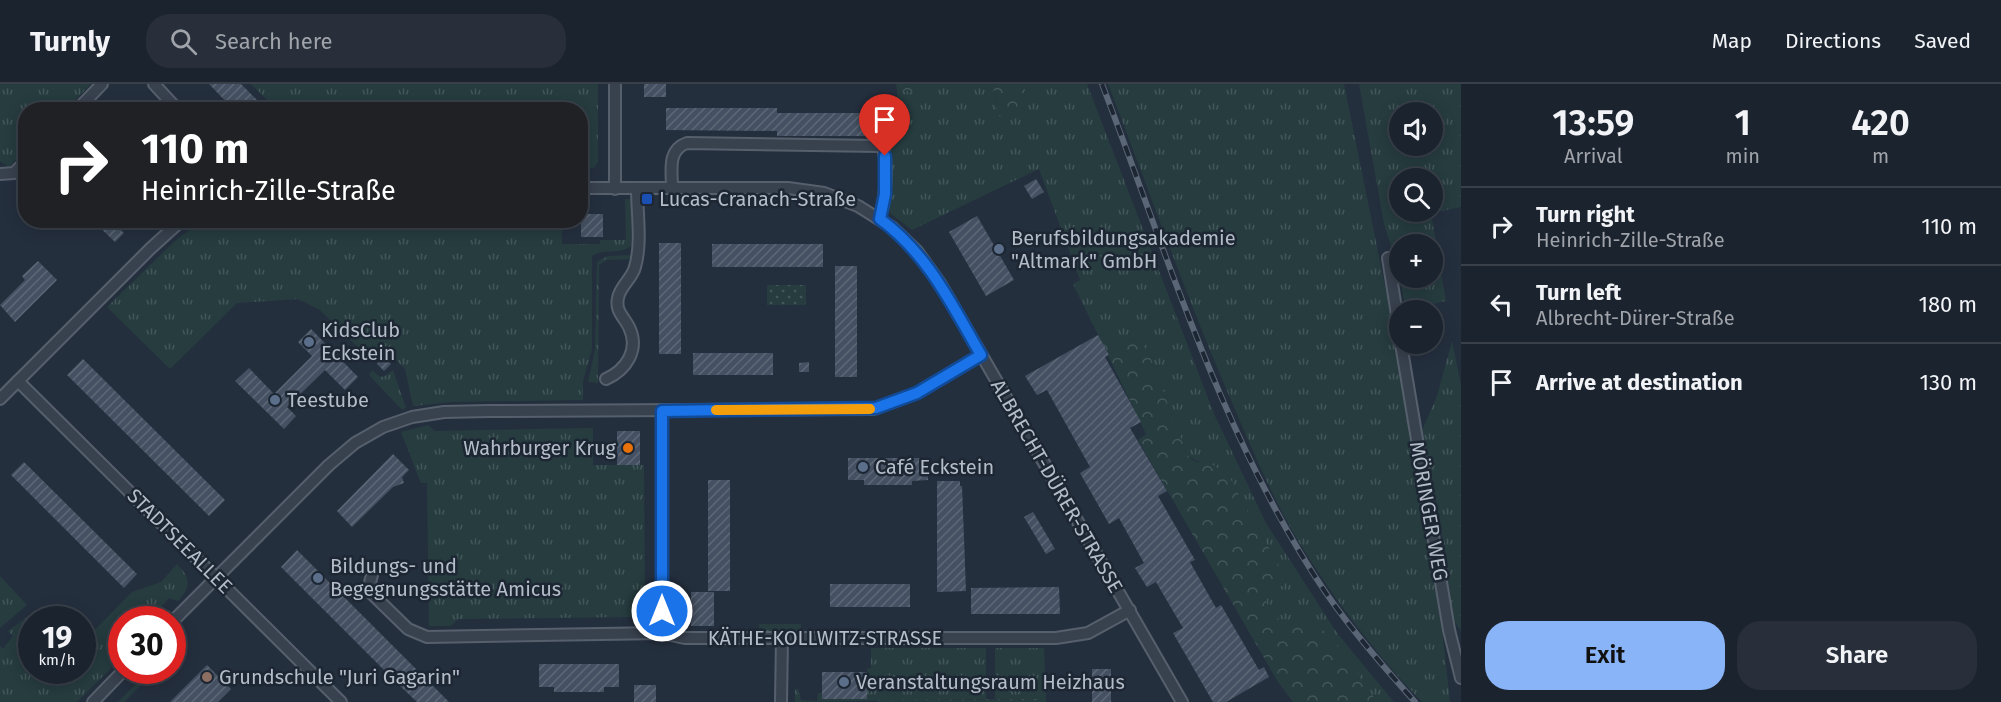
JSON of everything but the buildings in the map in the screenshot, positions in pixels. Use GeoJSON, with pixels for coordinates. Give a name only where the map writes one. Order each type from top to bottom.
{"type":"FeatureCollection","features":[{"type":"Feature","properties":{"kind":"street"},"geometry":{"type":"LineString","coordinates":[[85,102],[102,84]]}},
{"type":"Feature","properties":{"kind":"street"},"geometry":{"type":"LineString","coordinates":[[154,84],[171,102]]}},
{"type":"Feature","properties":{"kind":"street"},"geometry":{"type":"LineString","coordinates":[[615,84],[615,189]]}},
{"type":"Feature","properties":{"kind":"street"},"geometry":{"type":"LineString","coordinates":[[672,188],[672,155],[680,145],[687,142],[872,144],[883,148],[885,156],[885,194],[880,219]]}},
{"type":"Feature","properties":{"kind":"street"},"geometry":{"type":"LineString","coordinates":[[0,174],[14,172],[18,168]]}},
{"type":"Feature","properties":{"kind":"street","name":"ALBRECHT-DÜRER-STRASSE"},"geometry":{"type":"LineString","coordinates":[[588,188],[806,189],[842,199],[880,219],[905,239],[928,266],[1182,702]]}},
{"type":"Feature","properties":{"kind":"street"},"geometry":{"type":"LineString","coordinates":[[606,379],[622,369],[632,351],[631,333],[617,305],[620,292],[632,275],[637,261],[637,189]]}},
{"type":"Feature","properties":{"kind":"street"},"geometry":{"type":"LineString","coordinates":[[0,399],[173,228]]}},
{"type":"Feature","properties":{"kind":"street"},"geometry":{"type":"LineString","coordinates":[[1388,258],[1395,300]]}},
{"type":"Feature","properties":{"kind":"street","name":"MÖRINGER WEG"},"geometry":{"type":"LineString","coordinates":[[1403,354],[1449,630],[1461,678]]}},
{"type":"Feature","properties":{"kind":"street"},"geometry":{"type":"LineString","coordinates":[[186,608],[343,452],[383,427],[412,417],[444,412],[876,408],[917,393],[981,355]]}},
{"type":"Feature","properties":{"kind":"street","name":"STADTSEEALLEE"},"geometry":{"type":"LineString","coordinates":[[18,381],[341,702]]}},
{"type":"Feature","properties":{"kind":"street"},"geometry":{"type":"LineString","coordinates":[[662,411],[662,633]]}},
{"type":"Feature","properties":{"kind":"street","name":"KÄTHE-KOLLWITZ-STRASSE"},"geometry":{"type":"LineString","coordinates":[[372,575],[368,590],[408,630],[427,637],[662,633],[685,638],[1056,638],[1088,633],[1130,610]]}},
{"type":"Feature","properties":{"kind":"street"},"geometry":{"type":"LineString","coordinates":[[781,702],[782,638]]}},
{"type":"Feature","properties":{"kind":"street"},"geometry":{"type":"LineString","coordinates":[[93,702],[110,684]]}},
{"type":"Feature","properties":{"kind":"green space"},"geometry":{"type":"Polygon","coordinates":[[[0,84],[91,84],[73,102],[18,102],[18,157],[9,167],[0,161],[0,84]]]}},
{"type":"Feature","properties":{"kind":"green space"},"geometry":{"type":"Polygon","coordinates":[[[251,84],[598,84],[598,162],[594,168],[588,168],[588,102],[269,102],[251,84]]]}},
{"type":"Feature","properties":{"kind":"green space"},"geometry":{"type":"Polygon","coordinates":[[[896,84],[923,84],[923,87],[916,93],[897,89],[896,84]]]}},
{"type":"Feature","properties":{"kind":"green space"},"geometry":{"type":"Polygon","coordinates":[[[923,84],[992,84],[999,116],[1027,102],[1024,84],[1087,84],[1215,416],[1266,523],[1337,633],[1394,702],[1378,702],[1293,620],[1282,621],[1269,617],[1266,600],[1270,590],[1283,585],[1286,578],[1228,475],[1187,455],[1150,356],[1140,341],[1098,335],[1073,284],[1080,280],[1039,169],[912,230],[891,214],[888,208],[888,145],[897,135],[897,89],[916,93],[923,84]]]}},
{"type":"Feature","properties":{"kind":"green space"},"geometry":{"type":"Polygon","coordinates":[[[992,84],[1024,84],[1027,102],[1021,115],[1011,118],[999,116],[992,84]]]}},
{"type":"Feature","properties":{"kind":"green space"},"geometry":{"type":"Polygon","coordinates":[[[1108,84],[1344,84],[1386,291],[1389,309],[1389,354],[1396,354],[1443,637],[1450,702],[1422,702],[1370,642],[1307,555],[1259,464],[1181,278],[1108,84]]]}},
{"type":"Feature","properties":{"kind":"green space"},"geometry":{"type":"Polygon","coordinates":[[[1359,84],[1461,84],[1461,207],[1443,211],[1443,168],[1389,168],[1389,222],[1433,222],[1435,234],[1389,234],[1389,240],[1384,224],[1359,84]]]}},
{"type":"Feature","properties":{"kind":"green space"},"geometry":{"type":"Polygon","coordinates":[[[625,199],[632,199],[631,246],[592,256],[592,349],[583,381],[583,400],[451,402],[413,406],[405,369],[382,346],[369,358],[320,310],[298,299],[237,303],[170,369],[107,307],[177,239],[193,228],[562,228],[562,244],[600,244],[600,240],[626,240],[625,199]]]}},
{"type":"Feature","properties":{"kind":"green space"},"geometry":{"type":"Polygon","coordinates":[[[633,255],[633,259],[607,260],[599,265],[598,383],[588,382],[595,350],[597,262],[608,256],[633,255]]]}},
{"type":"Feature","properties":{"kind":"green space"},"geometry":{"type":"Polygon","coordinates":[[[1443,283],[1446,301],[1404,300],[1402,288],[1443,288],[1443,283]]]}},
{"type":"Feature","properties":{"kind":"green space"},"geometry":{"type":"Polygon","coordinates":[[[767,285],[806,285],[806,305],[767,305],[767,285]]]}},
{"type":"Feature","properties":{"kind":"green space"},"geometry":{"type":"Polygon","coordinates":[[[1098,335],[1140,341],[1150,356],[1187,455],[1194,461],[1213,465],[1228,475],[1286,578],[1283,585],[1270,590],[1266,600],[1270,616],[1311,623],[1321,629],[1339,647],[1378,702],[1293,702],[1278,682],[1138,440],[1146,434],[1098,335]]]}},
{"type":"Feature","properties":{"kind":"green space"},"geometry":{"type":"Polygon","coordinates":[[[1452,341],[1461,385],[1461,631],[1455,622],[1445,582],[1447,562],[1434,492],[1424,457],[1421,433],[1437,396],[1452,341]]]}},
{"type":"Feature","properties":{"kind":"green space"},"geometry":{"type":"Polygon","coordinates":[[[372,370],[380,377],[393,370],[406,408],[402,410],[369,375],[372,370]]]}},
{"type":"Feature","properties":{"kind":"green space"},"geometry":{"type":"Polygon","coordinates":[[[428,425],[435,431],[593,428],[593,465],[644,465],[645,608],[653,614],[652,622],[640,626],[637,617],[458,619],[451,626],[429,626],[427,483],[421,483],[401,432],[428,425]]]}},
{"type":"Feature","properties":{"kind":"green space"},"geometry":{"type":"Polygon","coordinates":[[[177,564],[185,573],[188,582],[186,591],[178,601],[169,598],[162,606],[118,606],[132,592],[161,582],[177,564]]]}},
{"type":"Feature","properties":{"kind":"green space"},"geometry":{"type":"Polygon","coordinates":[[[0,576],[27,605],[18,606],[18,613],[0,628],[0,576]]]}},
{"type":"Feature","properties":{"kind":"green space"},"geometry":{"type":"Polygon","coordinates":[[[108,616],[108,671],[96,683],[96,629],[108,616]]]}},
{"type":"Feature","properties":{"kind":"green space"},"geometry":{"type":"Polygon","coordinates":[[[18,624],[18,684],[95,684],[77,702],[0,702],[0,646],[3,649],[13,636],[8,631],[18,624]]]}},
{"type":"Feature","properties":{"kind":"green space"},"geometry":{"type":"Polygon","coordinates":[[[759,624],[801,624],[801,632],[759,632],[759,624]]]}},
{"type":"Feature","properties":{"kind":"green space"},"geometry":{"type":"Polygon","coordinates":[[[871,648],[986,648],[986,699],[795,702],[795,689],[798,689],[801,700],[817,701],[818,693],[822,693],[822,699],[867,699],[867,669],[871,668],[871,648]]]}},
{"type":"Feature","properties":{"kind":"green space"},"geometry":{"type":"Polygon","coordinates":[[[995,648],[1044,648],[1046,699],[995,699],[995,648]]]}},
{"type":"Feature","properties":{"kind":"green space"},"geometry":{"type":"Polygon","coordinates":[[[136,684],[142,684],[124,702],[118,702],[136,684]]]}},
{"type":"Feature","properties":{"kind":"green space"},"geometry":{"type":"Polygon","coordinates":[[[1046,699],[1046,702],[877,702],[877,700],[1046,699]]]}},
{"type":"Feature","properties":{"kind":"railway"},"geometry":{"type":"LineString","coordinates":[[1102,84],[1200,346],[1257,474],[1290,535],[1326,593],[1380,662],[1415,702]]}},
{"type":"Feature","properties":{"kind":"slow traffic"},"geometry":{"type":"LineString","coordinates":[[716,410],[870,409]]}},
{"type":"Feature","properties":{"kind":"place","name":"Lucas-Cranach-Straße"},"geometry":{"type":"Point","coordinates":[647,199]}},
{"type":"Feature","properties":{"kind":"place","name":"Berufsbildungsakademie \"Altmark\" GmbH"},"geometry":{"type":"Point","coordinates":[999,249]}},
{"type":"Feature","properties":{"kind":"place","name":"KidsClub Eckstein"},"geometry":{"type":"Point","coordinates":[309,342]}},
{"type":"Feature","properties":{"kind":"place","name":"Teestube"},"geometry":{"type":"Point","coordinates":[275,400]}},
{"type":"Feature","properties":{"kind":"place","name":"Wahrburger Krug"},"geometry":{"type":"Point","coordinates":[628,448]}},
{"type":"Feature","properties":{"kind":"place","name":"Café Eckstein"},"geometry":{"type":"Point","coordinates":[863,467]}},
{"type":"Feature","properties":{"kind":"place","name":"Bildungs- und Begegnungsstätte Amicus"},"geometry":{"type":"Point","coordinates":[318,578]}},
{"type":"Feature","properties":{"kind":"place","name":"Grundschule \"Juri Gagarin\""},"geometry":{"type":"Point","coordinates":[207,677]}},
{"type":"Feature","properties":{"kind":"place","name":"Veranstaltungsraum Heizhaus"},"geometry":{"type":"Point","coordinates":[844,682]}},
{"type":"Feature","properties":{"kind":"route"},"geometry":{"type":"LineString","coordinates":[[662,611],[662,411],[856,410],[885,407],[917,393],[981,355],[940,283],[917,251],[880,219],[885,194],[885,156]]}}]}
